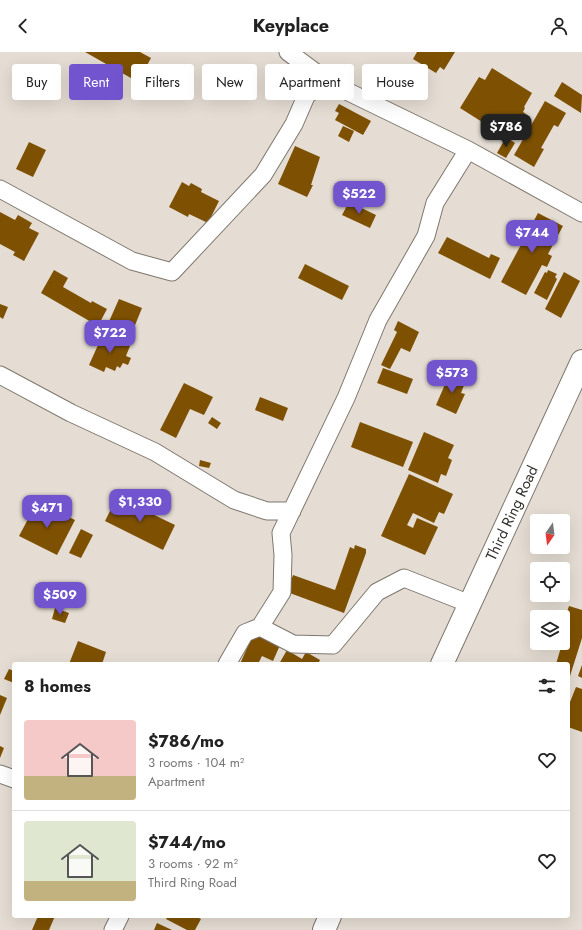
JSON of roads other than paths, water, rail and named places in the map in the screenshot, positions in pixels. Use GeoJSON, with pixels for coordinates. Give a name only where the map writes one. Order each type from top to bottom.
{"type":"FeatureCollection","features":[{"type":"Feature","properties":{"kind":"street"},"geometry":{"type":"LineString","coordinates":[[288,52],[304,64]]}},
{"type":"Feature","properties":{"kind":"street"},"geometry":{"type":"LineString","coordinates":[[354,95],[468,150],[582,213]]}},
{"type":"Feature","properties":{"kind":"street"},"geometry":{"type":"LineString","coordinates":[[0,188],[132,261],[172,272],[208,236],[262,175],[294,124],[304,100]]}},
{"type":"Feature","properties":{"kind":"street"},"geometry":{"type":"LineString","coordinates":[[227,662],[245,633],[260,627],[282,592],[283,555],[281,533],[346,398],[378,320],[426,236],[435,203],[468,150]]}},
{"type":"Feature","properties":{"kind":"street","name":"Third Ring Road"},"geometry":{"type":"LineString","coordinates":[[443,662],[582,361]]}},
{"type":"Feature","properties":{"kind":"street"},"geometry":{"type":"LineString","coordinates":[[0,375],[71,413],[155,452],[234,500],[267,511],[292,511]]}},
{"type":"Feature","properties":{"kind":"street"},"geometry":{"type":"LineString","coordinates":[[260,627],[293,644],[333,645],[377,592],[404,578],[470,604]]}},
{"type":"Feature","properties":{"kind":"street"},"geometry":{"type":"LineString","coordinates":[[0,774],[12,778]]}},
{"type":"Feature","properties":{"kind":"street"},"geometry":{"type":"LineString","coordinates":[[113,930],[119,918]]}},
{"type":"Feature","properties":{"kind":"street"},"geometry":{"type":"LineString","coordinates":[[324,930],[329,918]]}}]}
